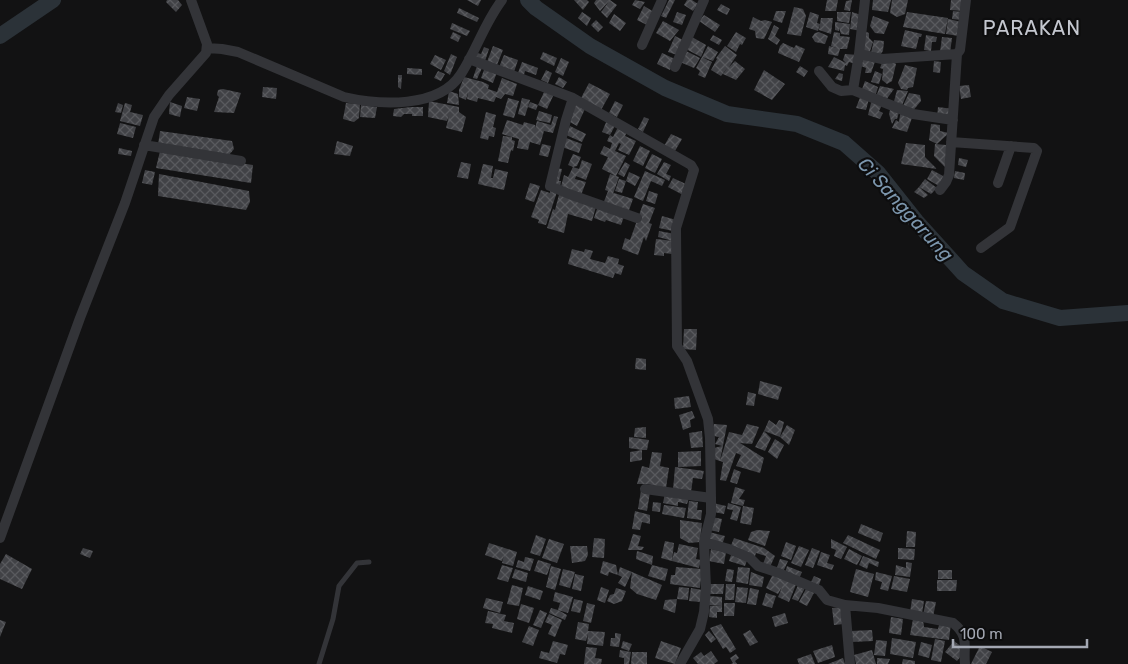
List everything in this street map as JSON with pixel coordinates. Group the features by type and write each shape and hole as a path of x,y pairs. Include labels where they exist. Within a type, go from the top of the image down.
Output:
{"street":[{"path":"0,538 158,110 168,95 204,57 207,44 191,0"},
{"path":"207,48 238,52 344,97 384,102 422,99 441,93 456,81 502,0"},
{"path":"642,45 662,0"},
{"path":"675,67 704,0"},
{"path":"853,90 860,54 865,0"},
{"path":"940,190 949,175 957,54 960,50 966,0"},
{"path":"860,54 882,59 957,54"},
{"path":"469,59 573,98 691,165 694,170 676,228 677,346 687,361 708,418 711,514 704,542 706,587 704,612 700,629 680,664"},
{"path":"819,72 832,87 841,91 853,90 913,114 953,120"},
{"path":"573,98 550,186 637,218"},
{"path":"951,142 1036,149 1037,154 1010,226 981,248"},
{"path":"144,145 241,161"},
{"path":"998,183 1011,146"},
{"path":"645,488 711,498"},
{"path":"704,542 729,549 750,558 758,566 819,590 827,600 845,605 878,608 953,622 959,628 964,638 966,648 965,664"},
{"path":"845,605 850,664"}],"lane":[{"path":"319,664 333,619 339,586 357,563 369,562"}],"building":[{"path":"167,0 178,0 182,5 176,12 166,2"},
{"path":"467,0 481,0 478,6"},
{"path":"574,0 587,0 589,2 583,10"},
{"path":"596,0 610,0 600,11 594,3"},
{"path":"610,0 617,5 607,18 601,12"},
{"path":"635,0 645,2 640,9 632,5"},
{"path":"669,0 675,0 666,18 661,16"},
{"path":"687,0 692,0 698,4 693,11 684,5"},
{"path":"827,0 838,0 836,11 825,11"},
{"path":"852,0 850,11 844,10 846,1"},
{"path":"873,0 891,0 888,12 872,10"},
{"path":"892,0 908,0 905,14 897,17 890,13"},
{"path":"951,0 965,0 963,11 950,10"},
{"path":"721,4 730,9 727,15 717,10"},
{"path":"644,6 654,12 647,25 637,20"},
{"path":"794,7 803,9 806,16 801,36 787,34"},
{"path":"459,8 479,18 477,22 457,13"},
{"path":"776,11 786,11 782,23 773,20"},
{"path":"953,11 963,12 961,20 952,19"},
{"path":"582,12 591,18 587,26 578,18"},
{"path":"677,12 686,15 682,25 673,22"},
{"path":"810,12 819,15 817,23 820,24 818,31 806,27"},
{"path":"837,12 851,12 849,23 837,21"},
{"path":"852,12 861,15 861,31 850,29"},
{"path":"907,12 948,18 945,34 903,27"},
{"path":"614,14 626,23 620,31 609,23"},
{"path":"704,15 720,25 715,32 699,21"},
{"path":"873,16 889,22 884,34 875,33 870,26"},
{"path":"753,17 761,21 772,22 764,39 756,38 755,31 749,29"},
{"path":"821,18 833,18 831,34 819,30"},
{"path":"948,19 962,22 959,36 946,34"},
{"path":"596,20 603,27 598,32 591,25"},
{"path":"663,21 679,30 670,41 656,33"},
{"path":"835,22 850,24 849,35 841,34 839,28 839,31 835,30"},
{"path":"452,23 470,31 467,36 450,29"},
{"path":"774,25 779,28 775,36 780,40 777,45 768,39"},
{"path":"905,30 922,34 919,37 916,49 901,46"},
{"path":"864,31 869,33 869,38 873,42 869,54 861,52"},
{"path":"453,32 461,36 458,42 450,38"},
{"path":"736,32 746,38 736,52 727,46"},
{"path":"819,32 828,36 825,44 815,42 812,37 815,33"},
{"path":"834,32 840,33 840,36 850,37 847,49 840,49 838,56 828,54 829,46 837,48 831,46"},
{"path":"713,35 722,40 719,45 710,40"},
{"path":"926,35 937,37 936,42 932,42 931,51 924,50"},
{"path":"675,36 683,40 680,56 668,52"},
{"path":"692,37 706,45 701,57 686,49"},
{"path":"942,37 952,38 950,53 940,52"},
{"path":"874,40 884,41 883,51 880,55 871,53"},
{"path":"783,43 794,48 796,45 805,49 799,62 778,53"},
{"path":"493,46 503,50 497,65 487,62"},
{"path":"708,46 718,52 713,61 702,57"},
{"path":"725,46 737,55 729,67 735,61 745,69 736,80 723,74 728,67 721,76 711,70 716,58"},
{"path":"484,47 489,49 485,61 472,57 474,52 481,54"},
{"path":"684,50 700,58 694,68 680,62"},
{"path":"543,52 557,58 554,66 540,59"},
{"path":"662,53 675,59 670,70 657,64"},
{"path":"451,54 457,57 450,75 444,71"},
{"path":"845,54 858,55 855,64 849,62 847,66 845,65 844,71 828,67 834,57 846,63 843,60"},
{"path":"435,55 446,60 441,70 430,64"},
{"path":"504,55 518,60 514,72 499,67"},
{"path":"864,56 876,59 871,73 865,73 866,68 861,66"},
{"path":"702,57 712,62 705,78 698,75 700,71 696,68"},
{"path":"561,58 569,62 563,76 555,72"},
{"path":"883,60 893,61 896,64 892,81 887,84 882,80 883,69 880,68"},
{"path":"934,61 941,62 940,73 933,72"},
{"path":"522,62 538,68 536,75 525,71 524,75 518,73"},
{"path":"905,65 917,68 913,87 907,90 901,89 898,83"},
{"path":"477,66 482,68 477,79 473,78"},
{"path":"800,66 808,71 804,77 796,72"},
{"path":"485,67 497,72 493,83 481,78"},
{"path":"407,68 422,69 422,75 407,74"},
{"path":"546,70 552,73 548,83 541,80"},
{"path":"764,70 785,84 772,100 754,90"},
{"path":"438,71 445,74 441,81 434,78"},
{"path":"875,71 882,74 879,84 871,82"},
{"path":"839,73 843,74 842,81 835,79"},
{"path":"398,75 402,75 401,89 398,87"},
{"path":"464,77 483,82 489,85 488,89 497,92 502,78 517,84 513,96 505,94 501,99 496,97 494,102 478,98 477,102 467,99 468,92 466,100 459,97 459,90"},
{"path":"559,77 567,82 563,88 555,84"},
{"path":"865,81 878,87 875,97 861,92"},
{"path":"589,83 610,94 601,110 581,98"},
{"path":"969,85 971,97 961,99 959,86"},
{"path":"880,86 894,89 886,100 876,97"},
{"path":"263,87 277,88 276,99 262,97"},
{"path":"223,89 241,93 234,113 214,112 219,97 217,95 218,90"},
{"path":"545,90 554,94 547,109 538,105"},
{"path":"897,90 908,91 901,108 893,105"},
{"path":"449,91 458,94 459,105 447,103"},
{"path":"909,93 920,95 921,101 911,113 902,108"},
{"path":"861,95 869,99 866,110 856,108"},
{"path":"187,97 200,99 197,111 184,108"},
{"path":"508,98 519,101 514,118 503,115"},
{"path":"522,98 530,100 525,116 518,114"},
{"path":"872,99 883,103 879,111 883,113 880,119 868,115"},
{"path":"429,101 459,107 459,112 466,117 462,132 446,128 449,116 447,121 428,117"},
{"path":"615,101 623,105 617,117 609,113"},
{"path":"170,102 182,106 180,117 169,114"},
{"path":"530,102 538,105 536,110 528,107"},
{"path":"118,103 123,105 121,113 115,112"},
{"path":"125,103 132,105 130,112 143,115 140,126 120,121"},
{"path":"346,103 360,104 359,118 354,122 343,119"},
{"path":"576,104 585,109 577,126 568,121"},
{"path":"361,105 377,107 375,118 360,117"},
{"path":"891,106 900,109 897,119 892,124 889,114"},
{"path":"423,107 423,116 404,114 401,117 393,116 394,109"},
{"path":"938,107 953,109 951,119 937,117"},
{"path":"901,109 913,115 907,132 892,128 896,120 899,122"},
{"path":"539,111 552,115 550,123 536,120"},
{"path":"486,112 496,115 493,127 496,128 494,137 489,136 488,140 480,138"},
{"path":"554,116 558,117 553,133 544,131 540,145 530,142 528,150 517,148 519,139 502,134 507,120 523,125 524,122 535,125 535,128 537,121 551,125"},
{"path":"644,117 649,119 643,132 638,129"},
{"path":"607,120 616,124 610,135 602,132"},
{"path":"120,123 136,127 133,138 117,134"},
{"path":"931,124 940,125 940,131 949,133 937,144 929,140"},
{"path":"570,126 586,134 582,142 566,135"},
{"path":"618,127 627,132 625,136 636,141 629,155 618,150 621,144 619,143 615,151 626,156 616,176 602,169 608,157 600,154 604,146 610,149 612,143 607,141 610,135 613,137"},
{"path":"160,131 232,141 234,149 229,155 158,145"},
{"path":"671,134 682,139 675,151 664,146"},
{"path":"503,136 512,137 512,140 515,141 508,163 498,161"},
{"path":"566,138 582,144 579,153 562,147"},
{"path":"337,141 353,146 350,156 334,154"},
{"path":"906,143 925,145 925,157 937,169 901,164"},
{"path":"542,144 551,146 548,157 539,155"},
{"path":"935,144 946,145 946,168 934,156"},
{"path":"640,146 650,151 643,166 633,161"},
{"path":"119,148 132,151 131,156 118,154"},
{"path":"160,151 253,165 251,183 156,168"},
{"path":"573,154 581,157 577,166 573,167 568,165"},
{"path":"652,154 662,159 655,173 645,168"},
{"path":"959,158 968,160 966,167 958,165"},
{"path":"582,160 592,164 586,180 576,176 575,179 586,182 580,198 597,203 592,221 568,214 564,233 547,228 553,209 555,210 564,175 568,177 573,167 579,169"},
{"path":"461,162 471,164 468,179 457,177"},
{"path":"625,162 630,165 624,177 618,174"},
{"path":"664,162 671,165 666,174 671,176 669,181 657,174"},
{"path":"483,164 493,166 491,178 493,178 495,169 508,172 504,190 478,184"},
{"path":"556,168 562,169 559,181 561,181 560,188 552,186"},
{"path":"145,170 155,172 152,185 142,183"},
{"path":"932,170 945,177 939,186 927,179"},
{"path":"645,171 665,180 662,186 651,181 643,201 634,197"},
{"path":"955,171 965,173 964,180 954,178"},
{"path":"629,172 640,177 635,186 626,181"},
{"path":"159,174 249,191 250,202 246,210 158,196"},
{"path":"610,174 619,177 613,194 633,199 628,213 603,204 608,191 605,190"},
{"path":"673,178 686,184 683,195 668,187"},
{"path":"619,179 626,181 622,193 615,191"},
{"path":"925,179 937,188 931,194 919,187"},
{"path":"530,183 540,186 534,202 525,199"},
{"path":"919,187 928,195 924,198 914,192"},
{"path":"541,190 550,193 550,190 557,192 546,225 538,223 539,220 531,217"},
{"path":"649,191 658,194 655,204 646,201"},
{"path":"643,204 655,208 649,223 652,224 646,241 644,237 638,255 622,249 625,238 630,240"},
{"path":"598,206 625,214 621,225 594,218"},
{"path":"662,216 676,220 673,231 659,228"},
{"path":"659,231 675,234 673,241 658,237"},
{"path":"656,239 674,241 672,254 664,253 664,256 654,255"},
{"path":"572,249 584,252 585,249 593,251 590,259 605,263 608,256 619,259 618,264 624,266 621,275 615,273 613,278 568,264"},
{"path":"684,329 697,329 696,350 683,349"},
{"path":"636,358 646,359 646,370 635,369"},
{"path":"760,381 782,387 778,400 758,394"},
{"path":"748,392 756,394 754,406 746,405"},
{"path":"689,396 691,407 675,409 674,398"},
{"path":"692,411 695,418 690,420 691,427 683,430 679,415"},
{"path":"769,420 776,425 779,420 784,422 780,437 764,431"},
{"path":"714,424 727,425 720,461 714,459 714,448 722,446 715,444 719,437 714,436 710,438"},
{"path":"747,424 759,427 752,444 740,443 764,458 760,473 736,466 741,455 736,453 726,481 720,480 723,462 720,461 729,432 742,435"},
{"path":"787,425 795,430 789,445 780,437"},
{"path":"646,427 646,438 634,437 635,428"},
{"path":"702,431 703,447 691,448 689,433"},
{"path":"764,431 771,438 765,451 755,447"},
{"path":"629,437 649,440 647,450 629,448"},
{"path":"775,439 784,445 777,459 768,452"},
{"path":"642,450 642,460 630,462 630,452"},
{"path":"701,451 701,466 678,467 678,452"},
{"path":"652,452 662,453 660,466 669,468 666,488 637,484 642,466 649,468"},
{"path":"675,467 704,471 702,479 693,478 691,492 673,490"},
{"path":"734,469 741,472 737,484 730,482"},
{"path":"735,487 745,490 739,499 745,500 743,506 731,503"},
{"path":"641,490 650,492 647,511 638,509"},
{"path":"665,493 689,498 687,504 678,502 678,506 663,503"},
{"path":"689,501 698,502 697,510 702,510 701,520 687,518"},
{"path":"653,502 661,503 660,512 652,511"},
{"path":"713,503 726,506 724,514 714,512"},
{"path":"728,503 741,507 737,521 730,519 733,510 727,509"},
{"path":"664,505 686,508 684,518 662,514"},
{"path":"743,506 754,508 751,525 740,523"},
{"path":"635,511 650,515 650,524 642,522 640,530 632,529"},
{"path":"712,517 722,519 719,532 709,530"},
{"path":"680,520 702,523 700,542 689,543 680,538"},
{"path":"861,524 883,533 880,542 858,533"},
{"path":"757,530 770,531 765,546 748,540 751,532"},
{"path":"907,531 916,532 915,547 906,547"},
{"path":"709,532 725,536 722,545 706,542"},
{"path":"633,534 641,536 638,546 644,547 642,550 628,550"},
{"path":"536,535 546,539 540,556 530,553"},
{"path":"848,535 880,550 876,559 843,543"},
{"path":"594,538 605,539 604,558 592,557"},
{"path":"734,538 764,548 775,556 770,567 763,564 766,556 756,553 754,559 730,548"},
{"path":"549,539 564,544 557,563 542,558"},
{"path":"831,539 847,547 841,559 834,556 836,550 831,548"},
{"path":"665,541 674,543 672,561 661,558"},
{"path":"786,542 796,546 791,560 781,556"},
{"path":"489,543 517,552 513,566 502,563 504,555 502,561 485,555"},
{"path":"679,544 698,548 696,559 701,560 699,568 672,561 674,552 677,553"},
{"path":"570,546 587,546 588,555 585,561 572,563"},
{"path":"799,546 809,550 801,567 791,563"},
{"path":"83,548 93,551 90,558 80,554"},
{"path":"812,548 820,551 813,568 805,565"},
{"path":"898,548 915,549 914,560 898,559"},
{"path":"711,549 726,552 724,564 709,561"},
{"path":"849,549 862,556 857,565 844,559"},
{"path":"637,551 653,556 652,565 636,559"},
{"path":"821,552 830,555 827,563 834,565 832,570 817,565"},
{"path":"6,554 32,569 22,589 0,579 0,564"},
{"path":"731,555 747,560 745,566 729,561"},
{"path":"863,556 879,562 878,567 869,563 867,569 859,565"},
{"path":"525,557 534,559 530,571 516,567 518,560 524,562"},
{"path":"780,559 788,561 783,572 776,570"},
{"path":"538,560 551,564 547,575 534,571"},
{"path":"603,561 616,565 618,575 609,572 608,576 600,573"},
{"path":"906,562 912,563 910,577 895,575 896,565 906,568"},
{"path":"502,565 513,568 508,582 497,579"},
{"path":"652,565 668,569 665,581 648,576"},
{"path":"551,566 561,569 555,590 546,587"},
{"path":"787,566 802,572 799,579 785,573"},
{"path":"620,567 632,572 625,587 618,583 622,577 618,575"},
{"path":"676,567 702,569 700,588 670,584 671,575 675,575"},
{"path":"738,567 750,568 748,584 736,582"},
{"path":"515,569 528,573 526,582 512,578"},
{"path":"563,569 575,572 570,588 559,585"},
{"path":"727,569 734,570 732,582 725,581"},
{"path":"856,569 874,574 868,597 850,592"},
{"path":"938,570 952,570 952,579 938,579"},
{"path":"632,572 662,585 656,600 637,594 630,588"},
{"path":"751,572 764,577 762,587 749,585"},
{"path":"774,572 797,582 789,602 778,597 782,587 778,594 766,588"},
{"path":"876,572 892,576 888,591 880,589 882,582 875,580"},
{"path":"575,574 584,576 581,591 572,589"},
{"path":"814,576 821,579 818,588 810,584"},
{"path":"894,576 910,579 907,592 891,589"},
{"path":"937,580 957,580 956,591 937,591"},
{"path":"709,584 724,584 723,594 709,594"},
{"path":"726,584 735,584 734,600 725,600"},
{"path":"512,585 523,588 519,606 507,604"},
{"path":"798,585 805,588 798,601 792,599"},
{"path":"528,586 543,591 540,600 525,595"},
{"path":"601,587 609,590 605,603 597,600"},
{"path":"679,587 689,588 688,600 677,599"},
{"path":"737,587 748,588 746,603 735,602"},
{"path":"807,587 815,591 807,606 799,602"},
{"path":"616,588 626,591 622,601 614,604 607,601 610,595 614,594"},
{"path":"691,588 702,590 701,602 689,601"},
{"path":"750,588 759,590 756,605 747,604"},
{"path":"555,592 573,597 568,613 558,610 560,603 553,601"},
{"path":"766,593 776,596 772,608 762,605"},
{"path":"708,596 722,597 722,606 707,605"},
{"path":"486,598 503,602 500,613 483,608"},
{"path":"574,599 583,601 580,613 571,611"},
{"path":"677,599 675,613 663,609 665,600"},
{"path":"912,599 924,601 922,614 910,612"},
{"path":"926,601 936,602 933,617 923,615"},
{"path":"587,603 595,605 591,623 583,621"},
{"path":"724,603 735,603 734,616 724,616"},
{"path":"521,604 534,608 529,623 517,619"},
{"path":"710,606 722,606 722,612 717,612 717,618 709,617"},
{"path":"843,607 844,624 834,625 832,608"},
{"path":"551,608 567,615 565,620 549,613"},
{"path":"540,610 547,613 541,628 533,625"},
{"path":"488,611 506,615 504,621 514,623 512,633 492,628 493,624 485,623"},
{"path":"785,613 788,623 775,627 772,617"},
{"path":"549,614 562,620 555,637 548,634 552,625 545,622"},
{"path":"891,617 903,619 901,635 889,633"},
{"path":"913,619 923,620 924,627 938,629 940,621 951,623 949,640 910,635"},
{"path":"0,620 6,622 0,637"},
{"path":"578,622 589,624 588,631 605,632 603,646 587,644 588,634 586,641 575,639"},
{"path":"721,624 736,649 730,653 726,647 723,649 710,628"},
{"path":"529,626 539,630 533,646 522,642"},
{"path":"750,630 758,642 750,646 743,634"},
{"path":"872,630 873,641 851,642 850,631"},
{"path":"709,631 716,639 711,643 705,635"},
{"path":"615,633 621,634 619,647 610,646 611,638 615,638"},
{"path":"892,638 916,642 913,658 890,654"},
{"path":"935,639 945,641 941,662 931,660"},
{"path":"876,640 887,641 885,656 874,655"},
{"path":"553,641 568,645 565,655 560,654 557,663 539,658 541,651 549,653"},
{"path":"623,641 632,644 629,651 621,648"},
{"path":"661,641 681,648 675,664 655,658"},
{"path":"954,641 966,650 957,661 945,652"},
{"path":"921,642 932,645 929,658 918,655"},
{"path":"832,645 835,657 818,663 813,651"},
{"path":"980,646 992,652 986,664 971,664"},
{"path":"586,647 597,648 595,658 602,659 601,664 584,664"},
{"path":"620,650 631,652 629,664 624,664 624,658 619,657"},
{"path":"872,650 876,664 856,664 854,655"},
{"path":"711,651 718,661 714,664 698,664 693,658 701,652 704,656"},
{"path":"632,652 647,652 647,664 631,664"},
{"path":"736,654 739,658 735,661 737,664 731,664 733,663 730,658"},
{"path":"811,654 815,664 799,664 797,659"},
{"path":"843,658 845,664 828,664"},
{"path":"877,658 890,659 888,664 877,664"},
{"path":"903,659 915,661 915,664 902,664"}],"waterway":[{"name":"Ci Sanggarung","path":"0,36 53,0"},
{"name":"Ci Sanggarung","path":"528,0 536,8 590,46 665,88 727,114 797,124 844,143 878,173 916,221 963,273 1003,301 1060,318 1128,313"}],"district":[{"name":"PARAKAN","path":"1032,28"}]}
